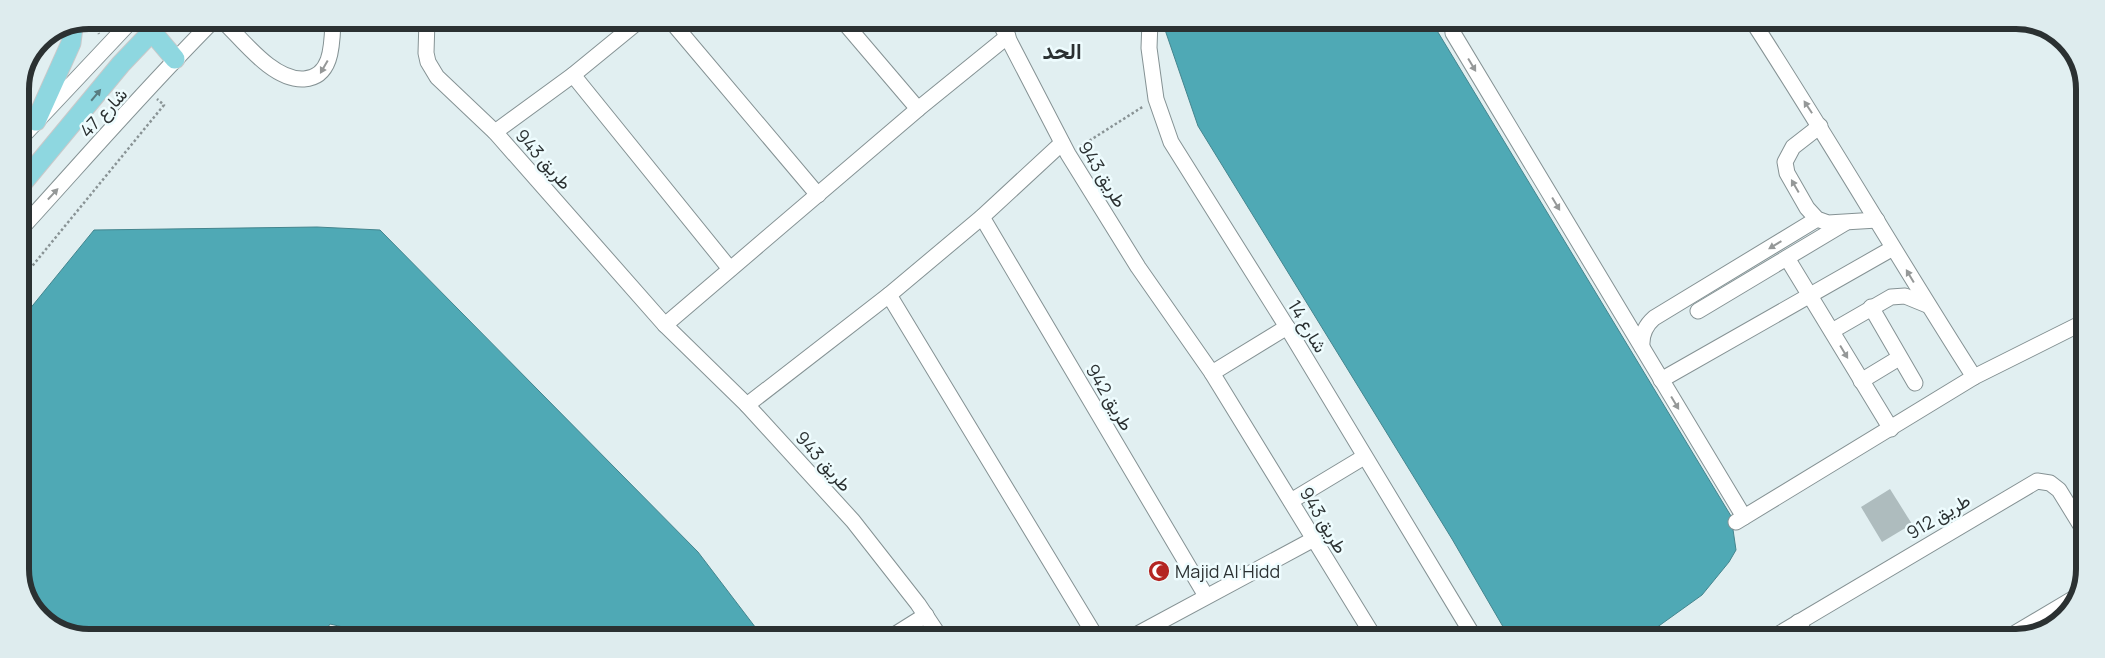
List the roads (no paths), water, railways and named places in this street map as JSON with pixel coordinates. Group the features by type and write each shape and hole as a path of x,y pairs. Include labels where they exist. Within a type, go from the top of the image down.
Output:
{"main road":[{"path":"29,175 122,64 148,29"},
{"path":"155,29 175,59"},
{"path":"36,121 71,43 72,31"}],"street":[{"path":"29,129 123,29"},
{"name":"شارع 47","path":"29,220 175,59 205,29"},
{"path":"231,29 279,73 299,79 318,76 326,68 331,49 332,29"},
{"name":"طريق 943","path":"427,29 426,53 432,70 437,77 495,132 665,325 747,405 853,520 935,629"},
{"name":"طريق 943","path":"495,132 573,75 629,29"},
{"path":"678,29 818,195"},
{"path":"850,29 918,109"},
{"name":"طريق 943","path":"1004,29 1065,149 1138,267 1212,373 1368,629"},
{"name":"شارع 14","path":"1149,29 1148,48 1156,99 1171,142 1287,327 1469,629"},
{"path":"1453,29 1453,33 1642,347 1740,519 1974,377 2076,327"},
{"path":"1758,29 1820,126 1893,248 1974,377"},
{"path":"665,325 918,109 1008,36"},
{"path":"573,75 730,269"},
{"path":"1820,126 1793,147 1785,162 1787,173 1808,208 1817,219 1828,223 1877,220"},
{"path":"747,405 890,296 1065,149"},
{"name":"طريق 942","path":"982,217 1206,596"},
{"path":"1642,347 1641,340 1645,328 1654,318 1817,219"},
{"path":"1698,311 1848,221"},
{"path":"1661,380 1893,248"},
{"path":"1786,258 1891,429"},
{"path":"1832,331 1891,296 1899,295 1928,305"},
{"path":"890,296 1091,629"},
{"path":"1871,307 1899,358 1915,382"},
{"path":"1212,373 1287,327"},
{"path":"1862,381 1899,358"},
{"path":"1291,501 1364,457"},
{"name":"طريق 912","path":"1787,629 2037,481 2050,482 2059,490 2076,518"},
{"path":"1146,629 1314,539"},
{"path":"2027,628 2065,604"},
{"path":"904,629 926,616"},
{"path":"1798,622 1802,629"}],"water":[{"path":"1165,29 1436,29 1731,516 1736,550 1729,562 1702,595 1655,629 1504,629 1452,539 1198,126"},
{"path":"317,227 380,230 698,552 757,629 352,629 330,624 327,629 81,629 55,619 41,606 33,592 29,573 29,310 94,230"}],"place":[{"name":"Majid Al Hidd","path":"1159,571"}],"district":[{"name":"الحد","path":"1062,51"}]}
